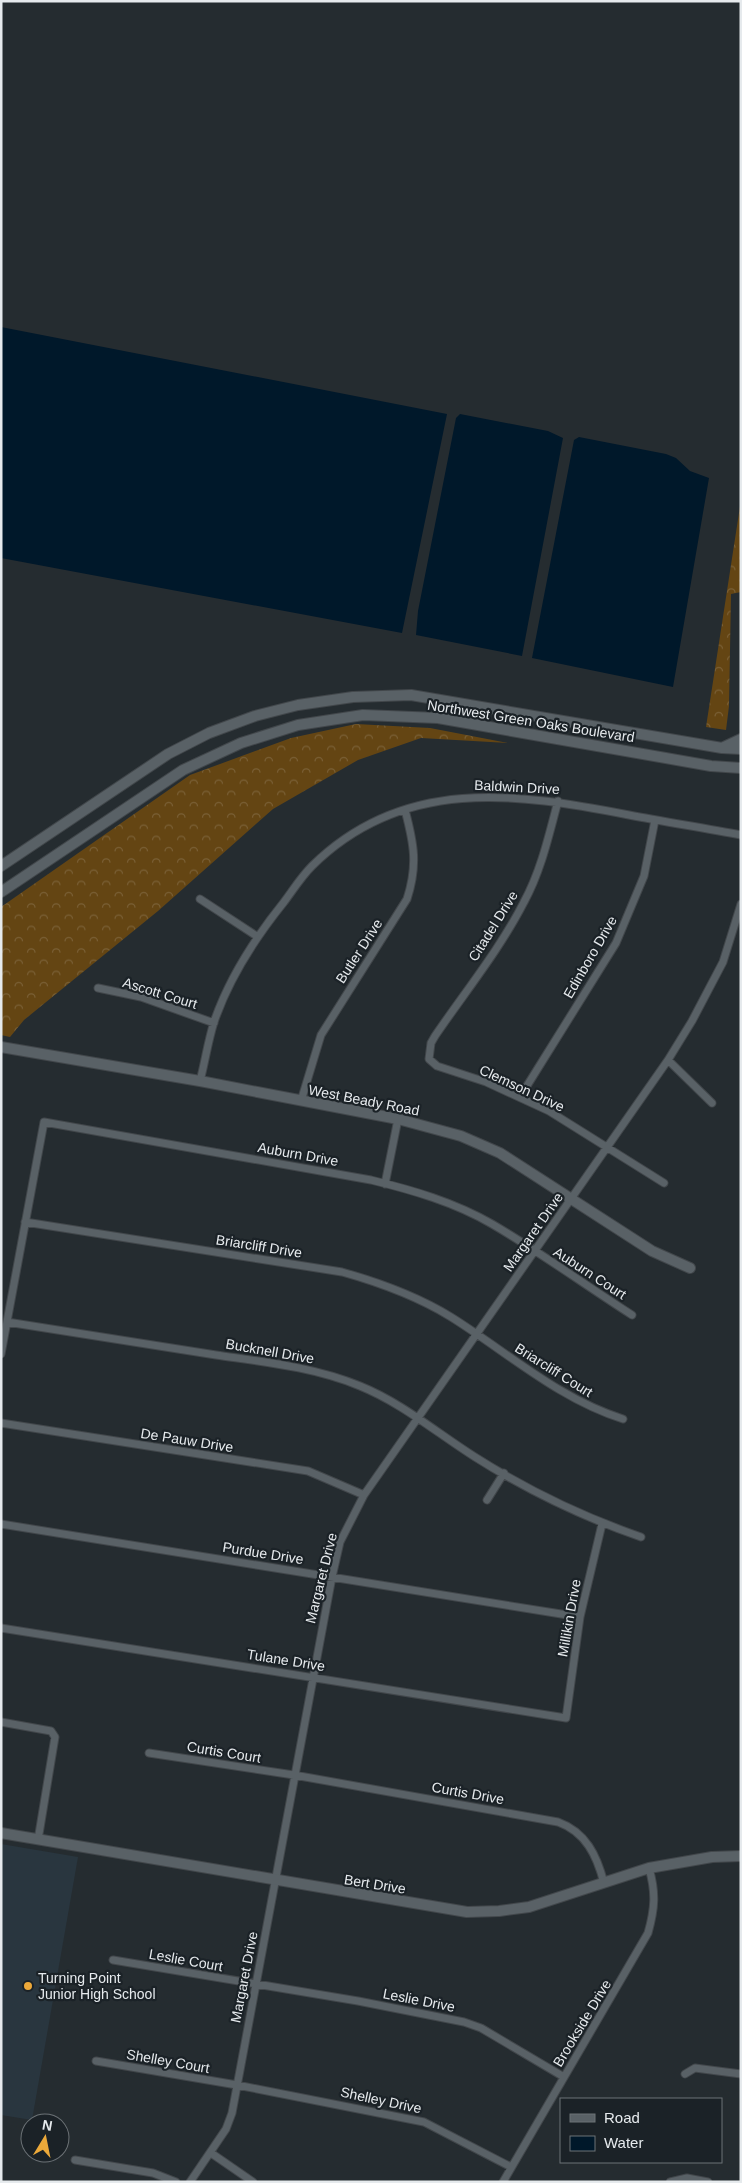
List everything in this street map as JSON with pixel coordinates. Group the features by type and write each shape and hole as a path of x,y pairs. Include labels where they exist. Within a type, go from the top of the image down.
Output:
{"main road":[{"name":"Northwest Green Oaks Boulevard","path":"1,866 168,754 227,726 255,716 298,705 353,697 411,695 722,748 741,748"},
{"name":"Northwest Green Oaks Boulevard","path":"1,892 183,770 242,743 298,725 363,715 438,718 702,764 741,768"},
{"path":"722,748 741,739"},
{"name":"West Beady Road","path":"1,1047 200,1081 398,1119 460,1136 500,1153 652,1251 690,1268"},
{"name":"Bert Drive","path":"1,1833 275,1881 467,1912 499,1911 529,1907 649,1868 712,1857 741,1856"}],"street":[{"name":"Baldwin Drive","path":"200,1081 214,1023 240,967 258,937 299,882 317,862 360,830 405,810 472,796 558,801 741,835"},
{"name":"Citadel Drive","path":"429,1054 431,1043 435,1036 525,902 548,842 558,801"},
{"name":"Butler Drive","path":"301,1101 321,1035 407,899 414,871 415,852 405,810"},
{"name":"Edinboro Drive","path":"520,1097 616,943 644,876 655,820"},
{"path":"200,899 258,937"},
{"name":"Margaret Drive","path":"190,2182 226,2130 232,2113 312,1676 340,1542 364,1495 668,1060 692,1021 722,962 741,904"},
{"name":"Ascott Court","path":"98,988 141,997 214,1023"},
{"name":"Clemson Drive","path":"429,1054 429,1059 437,1066 486,1082 549,1111 664,1183"},
{"path":"668,1060 712,1103"},
{"path":"385,1184 398,1119"},
{"name":"Auburn Drive","path":"25,1222 44,1122 385,1184 447,1203 491,1223 534,1251"},
{"path":"1,1354 25,1222"},
{"name":"Briarcliff Drive","path":"25,1222 342,1272 385,1284 419,1299 476,1335"},
{"name":"Auburn Court","path":"534,1251 632,1315"},
{"name":"Bucknell Drive","path":"7,1322 311,1371 360,1386 406,1410 476,1458 569,1509 602,1524 641,1537"},
{"name":"Briarcliff Court","path":"476,1335 581,1403 623,1419"},
{"name":"De Pauw Drive","path":"1,1423 308,1471 364,1495"},
{"path":"487,1500 504,1473"},
{"name":"Purdue Drive","path":"1,1524 580,1617"},
{"name":"Millikin Drive","path":"566,1718 580,1617 602,1524"},
{"name":"Tulane Drive","path":"1,1628 312,1676 566,1718"},
{"path":"1,1722 51,1731 55,1736 38,1840"},
{"name":"Curtis Court","path":"149,1753 294,1775"},
{"name":"Curtis Drive","path":"294,1775 558,1822 568,1826 588,1843 595,1856 604,1883"},
{"name":"Brookside Drive","path":"503,2182 648,1933 654,1912 655,1888 649,1868"},
{"name":"Leslie Court","path":"113,1960 255,1985"},
{"name":"Leslie Drive","path":"255,1985 358,2001 464,2022 481,2028 564,2077"},
{"name":"Shelley Court","path":"96,2061 237,2085"},
{"path":"686,2074 695,2068 741,2074"},
{"name":"Shelley Drive","path":"237,2085 424,2122 511,2167"},
{"path":"211,2153 253,2182"},
{"path":"75,2160 153,2173 176,2182"},
{"path":"670,2182 687,2178 708,2182"}],"shaded area":[{"name":"Turning Point Junior High School","path":"1,1844 78,1857 33,2113 20,2113 20,2118 1,2115"}],"green space":[{"path":"741,500 741,592 731,594 729,706 726,730 706,727"},
{"path":"356,724 430,728 508,743 421,738 358,760 273,809 158,911 24,1020 10,1037 1,1035 1,907 190,775 291,738"}],"water":[{"path":"1,327 447,414 402,633 1,558"},
{"path":"460,414 548,431 563,438 522,656 416,635 418,611 456,418"},
{"path":"579,437 666,454 676,458 690,471 709,478 673,687 532,658 574,440"}],"place":[{"name":"Turning Point Junior High School","path":"28,1986"}]}
